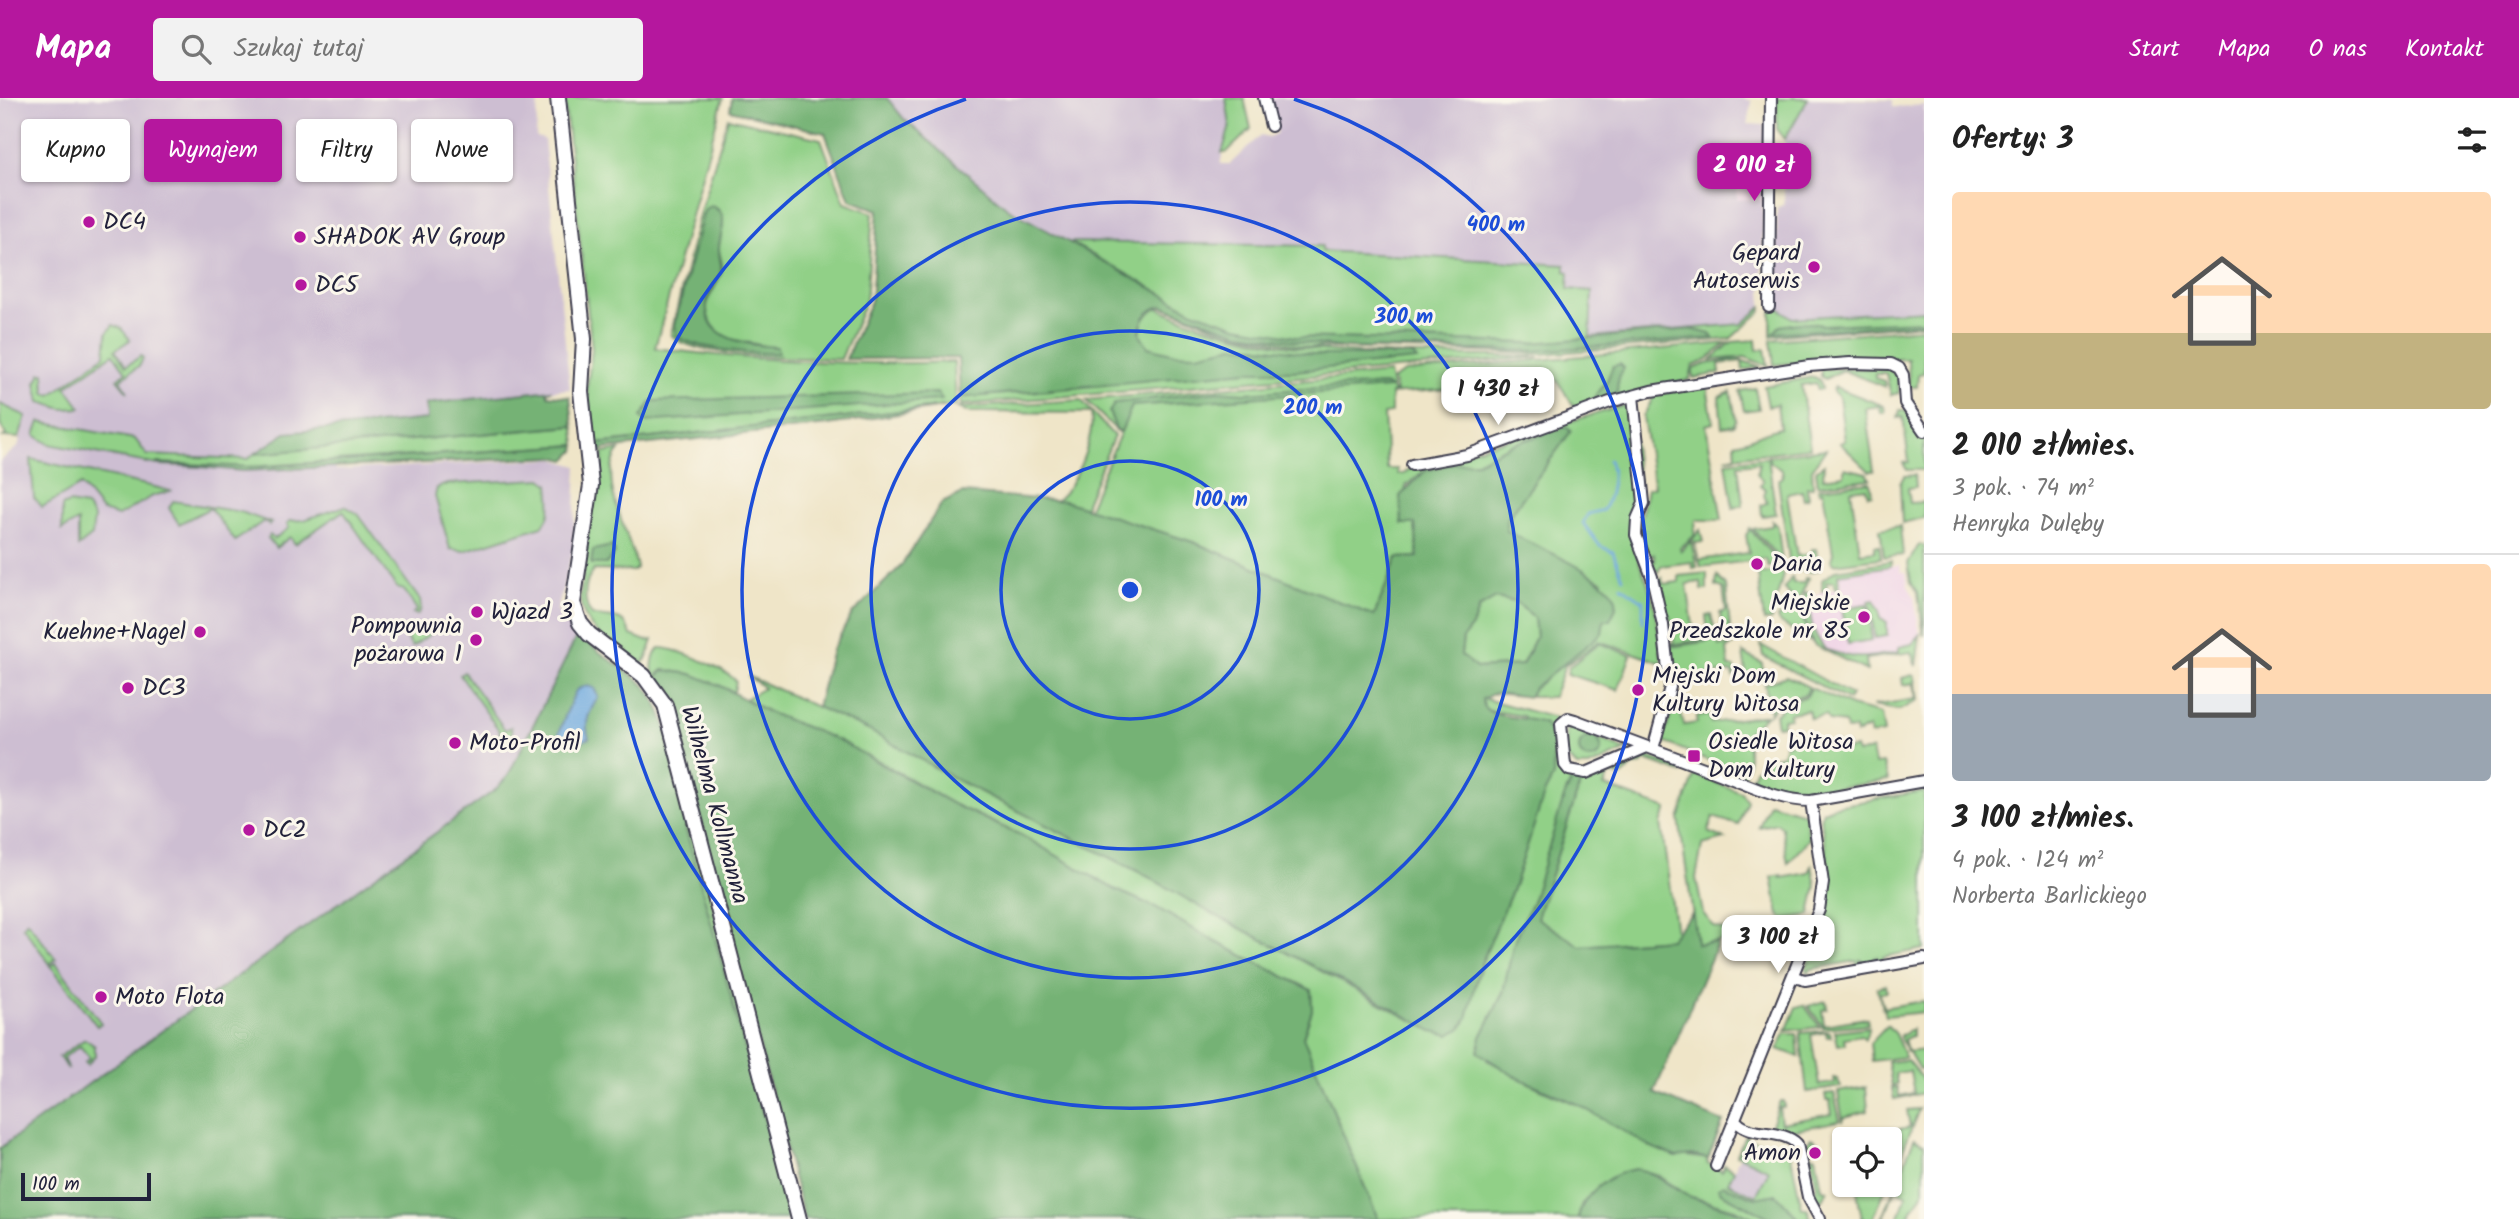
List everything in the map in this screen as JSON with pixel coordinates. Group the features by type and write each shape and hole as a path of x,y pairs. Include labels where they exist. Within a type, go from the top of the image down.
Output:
{"street":[{"name":"Wilhelma Kollmanna","path":"558,98 585,342 581,389 590,491 574,586 575,609 580,623 593,638 644,676 665,705 799,1219"},
{"path":"1264,98 1271,126"},
{"path":"1769,307 1771,98"},
{"path":"1412,465 1467,455 1633,396 1710,379 1809,366 1891,364 1899,368 1903,375 1905,403 1924,431"},
{"path":"1633,396 1644,503 1637,519 1636,535 1652,577 1663,625 1670,687 1650,748"},
{"path":"1650,748 1586,773 1577,773 1569,770 1563,758 1561,724 1568,718 1650,748 1764,792 1811,801 1924,781"},
{"path":"1716,1166 1737,1122 1814,926 1823,890 1811,801"},
{"path":"1794,977 1805,980 1924,959"},
{"path":"1737,1122 1745,1128 1790,1138 1797,1144 1808,1197 1820,1219"}],"shaded area":[{"path":"0,98 538,98 536,137 544,139 570,389 427,404 428,419 334,428 336,470 554,459 577,466 573,550 557,611 568,617 579,632 508,776 493,793 0,1148 0,461 18,447 26,416 0,404"},
{"path":"887,98 1226,98 1230,126 1220,164 1230,164 1261,135 1269,137 1277,133 1268,98 1741,98 1752,101 1748,124 1764,125 1764,183 1737,183 1737,199 1763,200 1762,307 1743,324 1590,337 1592,291 1568,289 1569,272 1564,271 1565,265 1322,251 1322,247 1070,242 1007,208 904,119"},
{"path":"1808,98 1893,100 1893,107 1924,105 1924,310 1792,318 1777,307 1777,208 1784,204 1785,139"},
{"path":"1737,183 1764,183 1763,200 1737,199"},
{"name":"Miejskie Przedszkole nr 85","path":"1900,565 1901,572 1906,572 1908,586 1914,596 1920,635 1915,642 1899,647 1899,652 1852,659 1825,649 1813,627 1809,606 1814,597 1822,591 1841,589 1839,574"},
{"path":"1740,1156 1769,1170 1757,1196 1728,1183"}],"green space":[{"path":"564,98 723,98 655,348 804,361 954,362 956,405 596,444 587,388 592,349"},
{"path":"732,98 887,98 904,119 1007,208 1193,311 1237,326 1296,337 1532,343 1691,329 1710,334 1713,338 1536,351 1343,348 1240,333 1162,306 1145,316 1140,335 1148,347 1172,353 1197,354 1234,346 1254,346 1321,355 1413,355 1417,360 1294,371 1248,371 960,398 958,358 846,359 871,301 878,210 850,200 825,133 730,110"},
{"path":"1226,98 1244,98 1251,129 1226,153 1222,153 1230,126"},
{"path":"1777,98 1808,98 1785,139 1777,129"},
{"path":"728,118 821,139 845,203 873,213 866,300 841,359 722,352 681,342 671,334 699,215","holes":["718,210 723,228 719,249 722,268 707,305 710,320 723,335 762,345 775,353 713,346 679,338 675,323 696,247"]},
{"path":"712,206 722,214 723,225 719,248 721,271 710,293 708,316 713,326 731,339 777,347 779,353 709,347 683,340 676,335 675,323 703,214 706,208"},
{"path":"1070,242 1322,246 1322,251 1565,265 1565,271 1569,272 1568,289 1592,291 1590,337 1742,324 1762,307 1762,311 1730,339 1544,354 1307,347 1229,332 1161,306 1189,309"},
{"path":"1156,307 1202,325 1296,347 1344,352 1540,357 961,405 960,398 1117,384 1140,335 1143,319"},
{"path":"1777,307 1792,318 1924,310 1924,324 1771,336 1771,313"},
{"path":"1924,321 1924,324 1773,333 1780,326 1804,322 1822,325"},
{"path":"113,325 121,328 130,340 115,350 126,366 141,356 143,358 140,365 120,380 128,392 117,379 126,372 113,354 66,387 81,408 63,409 40,402 36,383 41,373 44,373 45,393 51,395 105,355 107,333"},
{"path":"1924,328 1924,373 1918,374 1917,387 1909,387 1908,359 1822,360 1774,365 1771,340"},
{"path":"1756,340 1757,350 1765,349 1768,366 1745,357 1711,360 1732,342"},
{"path":"1727,343 1705,361 1693,366 1689,380 1655,386 1577,412 1557,380 1391,394 1391,413 1384,414 1387,469 1398,469 1398,474 1404,474 1412,467 1630,404 1640,502 1634,514 1633,541 1652,595 1662,663 1599,641 1565,666 1553,697 1529,697 1534,688 1602,633 1603,581 1507,531 1506,521 1571,431 1567,429 1527,439 1477,462 1452,463 1420,474 1406,486 1402,524 1415,524 1418,557 1397,558 1374,616 1193,542 1088,510 1120,434 1086,400 1389,373 1393,392 1396,392 1393,379 1405,372"},
{"path":"1737,359 1761,367 1743,370 1742,361 1719,364 1720,373 1693,378 1693,369"},
{"path":"1620,364 1624,368 1618,379 1617,393 1596,402 1595,396 1606,383 1613,366"},
{"path":"1888,368 1898,377 1899,393 1891,395 1886,374 1875,374 1875,378 1884,381 1885,387 1842,370 1825,379 1821,376 1821,369"},
{"path":"1814,377 1820,380 1822,389 1818,390 1816,383 1801,385 1810,448 1725,458 1736,456 1735,443 1780,428 1777,404 1768,406 1764,386"},
{"path":"1386,385 1390,388 1132,406 1121,432 1116,429 1109,412 1115,403 1218,391 1245,393"},
{"path":"1707,386 1713,423 1706,425 1722,520 1696,520 1694,536 1680,548 1681,551 1691,541 1697,567 1693,568 1692,562 1661,566 1658,572 1649,559 1655,561 1654,554 1645,557 1639,530 1647,489 1654,487 1643,417 1655,394"},
{"path":"1835,387 1884,406 1885,413 1881,413 1880,406 1865,408 1874,471 1869,471 1840,443 1845,441 1839,397 1833,390"},
{"path":"1755,388 1759,409 1744,411 1740,391"},
{"path":"552,390 547,391 548,395 570,397 573,426 254,454 286,433 427,419 426,404"},
{"path":"1731,392 1736,419 1734,425 1722,427 1719,397"},
{"path":"937,393 942,400 645,422 641,417 652,401"},
{"path":"1081,400 1114,436 1086,503 1086,510 1056,500 1070,485 1083,460 1092,422 1091,413 966,412 958,408"},
{"path":"0,404 26,416 19,438 3,437 6,435 0,425"},
{"path":"956,405 828,425 604,449 598,454 596,467 596,444"},
{"path":"1900,410 1905,410 1924,438 1924,470 1907,470 1903,463 1909,462 1903,417 1898,418"},
{"path":"40,422 135,439 147,455 248,459 254,454 572,426 573,422 576,445 232,468 158,465 49,444 35,435"},
{"path":"1566,427 1571,431 1506,521 1507,531 1568,561 1600,581 1611,590 1616,606 1610,620 1604,620 1602,633 1534,688 1529,697 1495,693 1482,699 1483,706 1496,714 1545,724 1554,741 1553,777 1545,792 1514,886 1481,964 1467,1018 1461,1028 1450,1035 1432,1031 1145,875 961,782 868,730 817,707 832,650 852,614 901,566 942,503 963,493 1065,501 1193,542 1374,616 1397,558 1418,557 1415,524 1402,524 1400,496 1425,471 1452,463 1477,462 1510,445","holes":["1496,598 1515,602 1534,617 1536,637 1522,665 1476,668 1461,655 1463,638 1472,626 1479,608"]},
{"path":"576,445 575,451 566,460 554,457 243,471 156,463 257,467"},
{"path":"1826,449 1812,469 1813,487 1807,487 1808,498 1804,499 1802,491 1787,494 1797,556 1812,554 1812,549 1816,549 1819,570 1806,572 1794,566 1789,559 1778,480 1783,477 1782,470 1770,462 1769,456"},
{"path":"620,450 613,462 613,491 637,568 633,571 594,570 588,580 586,599 592,615 621,620 631,635 646,641 653,640 647,658 641,665 602,638 587,620 580,598 596,471 602,467 603,453"},
{"path":"1768,457 1776,514 1762,516 1761,505 1767,503 1764,495 1766,489 1760,485 1763,481 1757,473 1759,463 1738,465 1743,505 1733,508 1726,462"},
{"path":"31,459 170,491 153,496 118,516 102,511 81,485 42,507 34,498"},
{"path":"1824,464 1823,478 1844,475 1844,468 1867,473 1870,479 1818,485 1816,470"},
{"path":"1915,475 1916,487 1908,488 1910,503 1924,502 1924,518 1902,523 1900,484 1904,476"},
{"path":"542,479 549,484 550,511 542,526 464,551 450,549 435,496 437,488 447,484"},
{"path":"1870,482 1872,494 1868,495 1866,488 1851,490 1860,553 1875,551 1875,546 1879,545 1881,558 1834,564 1831,560 1833,553 1823,491 1819,492 1818,488"},
{"path":"173,501 241,512 271,523 269,525 264,521 235,541 210,508 179,524 169,508"},
{"path":"69,503 86,506 94,517 92,536 78,547 78,521 62,530 62,506"},
{"path":"345,506 358,514 420,600 421,609 417,615 413,613 417,610 404,590 397,588 343,511 295,544 290,537 276,548 268,538 270,535 274,539 289,528 287,524 290,521 304,520"},
{"path":"1772,521 1778,527 1782,562 1753,529 1772,526"},
{"path":"1900,526 1903,555 1884,557 1880,529"},
{"path":"1750,529 1780,564 1768,567 1766,559 1701,567 1699,560 1749,553 1746,535"},
{"path":"1700,530 1703,542 1695,543 1696,551 1693,539"},
{"path":"1919,545 1924,545 1924,636 1918,592 1911,582 1908,563"},
{"path":"612,546 615,553 606,564 591,564 593,550"},
{"path":"1891,561 1891,566 1838,574 1839,589 1836,589 1834,581 1826,582 1827,590 1822,591 1822,580 1836,570"},
{"path":"1780,570 1783,575 1771,620 1764,621 1758,574"},
{"path":"1707,573 1707,590 1702,590 1701,582 1687,584 1694,633 1708,632 1706,616 1711,615 1717,638 1668,645 1674,641 1670,616 1664,616 1659,580 1662,578 1663,584 1679,582 1679,576"},
{"path":"1717,576 1726,586 1731,639 1723,636 1720,613 1726,611 1723,588 1716,586"},
{"path":"1792,577 1793,583 1804,583 1805,578 1809,578 1799,599 1794,600 1784,588"},
{"path":"1806,592 1814,597 1810,611 1812,624 1825,649 1854,657 1878,656 1899,652 1899,647 1912,644 1920,635 1916,666 1911,652 1866,659 1867,671 1814,645 1803,611"},
{"path":"1496,598 1515,602 1534,617 1536,637 1522,665 1476,668 1461,655 1463,638 1472,626 1479,608"},
{"path":"1874,600 1880,610 1880,619 1887,622 1887,636 1875,638 1869,601"},
{"path":"1867,604 1872,640 1848,644 1842,608"},
{"path":"1794,610 1800,611 1811,642 1779,622 1778,617"},
{"path":"432,626 437,629 412,647 405,636"},
{"path":"579,632 601,653 642,683 661,712 673,752 686,830 791,1219 0,1219 0,1148 495,790 508,776"},
{"path":"1718,640 1719,646 1733,645 1727,649 1729,667 1735,667 1735,675 1733,677 1732,672 1680,677 1679,682 1669,647"},
{"path":"1599,643 1631,655 1618,690 1567,674 1569,667"},
{"path":"1761,645 1851,695 1848,700 1763,656"},
{"path":"659,648 687,655 722,671 736,681 734,692 691,674 663,670 657,675 657,682 652,665"},
{"path":"1743,653 1762,663 1764,682 1761,676 1746,673"},
{"path":"663,670 691,674 719,685 768,712 838,740 955,805 1028,839 1114,889 1155,907 1216,942 1311,990 1312,1010 1303,1037 1378,1219 804,1219 674,715 668,696 656,679"},
{"path":"464,672 505,730 511,727 512,736 504,743 496,737 501,733 460,675"},
{"path":"1912,675 1915,677 1918,700 1900,710 1872,706 1916,699 1914,683 1903,685 1902,678"},
{"path":"748,676 868,730 961,782 1145,875 1413,1021 1465,1023 1481,964 1514,886 1544,792 1553,777 1554,741 1523,716 1485,710 1482,698 1555,718 1561,768 1573,778 1567,789 1534,899 1513,946 1503,993 1481,1037 1487,1060 1658,1147 1708,1159 1707,1163 1722,1171 1724,1165 1734,1170 1728,1183 1756,1196 1769,1170 1737,1155 1746,1133 1747,1139 1786,1147 1787,1143 1794,1148 1790,1152 1802,1208 1807,1208 1811,1219 1756,1219 1735,1209 1688,1196 1656,1174 1636,1169 1596,1189 1582,1204 1578,1219 1378,1219 1303,1037 1312,1010 1311,990 1216,942 1155,907 1114,889 1021,835 955,805 877,760 776,716 745,699 764,688"},
{"path":"1786,676 1809,687 1806,694 1776,703 1770,713 1765,684"},
{"path":"1811,688 1851,706 1881,714 1884,733 1871,735 1869,728 1856,734 1855,729 1847,730 1845,723 1829,721 1826,715 1810,718 1808,710 1790,713 1790,718 1783,719 1783,725 1777,726 1775,714 1789,702 1807,696"},
{"path":"1676,692 1684,725 1697,723 1697,717 1709,715 1711,723 1767,715 1748,732 1748,765 1744,775 1659,740 1662,727 1667,728 1675,699 1670,697"},
{"path":"1572,727 1623,749 1631,748 1589,767 1577,767 1567,757 1566,731"},
{"path":"1811,734 1821,746 1837,742 1839,746 1847,745 1848,750 1855,748 1857,753 1872,750 1875,764 1883,763 1888,780 1835,788 1803,789 1769,784 1751,778 1756,768 1767,766 1766,759 1782,755 1785,744 1795,742 1796,737"},
{"path":"1590,737 1600,744 1601,748 1594,758 1590,759 1580,752 1579,748 1586,738"},
{"path":"1643,755 1679,768 1681,773 1645,760 1642,765 1633,766 1621,777 1609,774 1604,786 1667,809 1661,823 1676,933 1670,939 1579,946 1537,918 1581,781"},
{"path":"1695,775 1741,792 1747,801 1738,825 1713,817 1708,832 1725,839 1702,845 1696,878 1703,913 1714,927 1727,931 1808,922 1801,944 1775,934 1697,944 1679,819"},
{"path":"1573,778 1587,778 1581,781 1537,918 1580,946 1670,939 1692,913 1697,944 1718,942 1654,1093 1723,1122 1708,1159 1693,1155 1676,1157 1649,1146 1577,1104 1514,1076 1478,1052 1481,1037 1503,993 1513,946 1533,899 1564,797"},
{"path":"681,786 794,1219 791,1219 686,830"},
{"path":"1924,791 1924,949 1883,957 1884,962 1869,965 1878,956 1867,963 1859,959 1865,966 1858,967 1856,961 1811,969 1808,974 1806,968 1824,920 1831,880 1821,820 1823,811 1836,806"},
{"path":"1769,803 1805,813 1809,839 1788,863 1782,828 1777,823 1759,827"},
{"path":"1812,866 1816,885 1810,915 1784,919 1779,915 1772,877 1809,873"},
{"path":"27,921 56,959 50,964 23,927"},
{"path":"56,963 101,1023 97,1026 51,966"},
{"path":"1886,985 1887,991 1879,993 1880,996 1877,988"},
{"path":"1826,1001 1827,1009 1822,1010 1824,1025 1867,1018 1868,1024 1824,1028 1808,1006"},
{"path":"1924,1001 1924,1012 1886,1016 1883,1008"},
{"path":"1804,1005 1820,1027 1786,1031 1796,1007"},
{"path":"1887,1025 1895,1034 1905,1057 1872,1061 1870,1043"},
{"path":"1869,1027 1865,1039 1861,1035 1844,1038 1845,1044 1838,1045 1835,1031"},
{"path":"1912,1029 1912,1036 1904,1038 1906,1048 1900,1035"},
{"path":"1823,1031 1830,1032 1831,1037 1827,1037 1826,1032 1811,1035 1819,1085 1835,1083 1834,1078 1837,1078 1841,1087 1807,1092 1800,1033"},
{"path":"1785,1034 1797,1034 1799,1057 1778,1049"},
{"path":"85,1039 95,1046 95,1056 87,1065 85,1062 90,1058 80,1046 63,1058 68,1070 59,1057"},
{"path":"1924,1050 1924,1069 1919,1069 1908,1052"},
{"path":"1907,1060 1924,1081 1924,1093 1894,1099 1892,1088 1897,1088 1899,1096 1914,1093 1910,1071 1895,1073 1897,1085 1892,1086 1888,1062"},
{"path":"1866,1087 1868,1111 1844,1117 1843,1122 1838,1092"},
{"path":"1834,1093 1840,1121 1792,1130 1770,1127 1780,1101 1783,1101 1784,1107 1779,1108 1781,1123 1832,1114 1830,1100 1826,1100 1825,1094"},
{"path":"1919,1109 1902,1153 1902,1128 1910,1127 1907,1110"},
{"path":"1811,1138 1820,1143 1821,1146 1810,1149 1804,1147"},
{"path":"1914,1139 1924,1144 1924,1190 1907,1219 1898,1219 1907,1195 1902,1193 1902,1169"},
{"path":"1810,1149 1812,1156 1816,1156 1822,1189 1828,1190 1822,1201 1812,1198 1812,1191 1817,1190"},
{"path":"1636,1169 1658,1177 1691,1197 1756,1219 1578,1219 1585,1201 1599,1186 1617,1175"},
{"path":"1723,1185 1755,1198 1776,1194 1799,1219 1772,1219 1721,1193 1718,1188"},
{"path":"1858,1197 1882,1197 1873,1219 1862,1219"},
{"path":"1892,1197 1884,1217 1887,1219 1882,1219"}],"water":[{"path":"587,686 594,688 598,697 587,722 589,738 583,741 563,740 559,734 572,698 577,690"}],"waterway":[{"path":"1609,460 1612,478 1606,505 1603,510 1588,514 1583,523 1600,546 1613,552 1623,578"},
{"path":"1621,586 1643,601 1643,622"}],"place":[{"name":"DC4","path":"89,222"},
{"name":"SHADOK AV Group","path":"300,237"},
{"name":"Gepard Autoserwis","path":"1814,267"},
{"name":"DC5","path":"301,285"},
{"name":"Daria","path":"1757,564"},
{"name":"Wjazd 3","path":"477,612"},
{"name":"Miejskie Przedszkole nr 85","path":"1864,617"},
{"name":"Kuehne+Nagel","path":"200,632"},
{"name":"Pompownia pożarowa 1","path":"476,640"},
{"name":"DC3","path":"128,688"},
{"name":"Miejski Dom Kultury Witosa","path":"1638,690"},
{"name":"Moto-Profil","path":"455,743"},
{"name":"Osiedle Witosa Dom Kultury","path":"1694,756"},
{"name":"DC2","path":"249,830"},
{"name":"Moto Flota","path":"101,997"},
{"name":"Amon","path":"1815,1153"}]}
